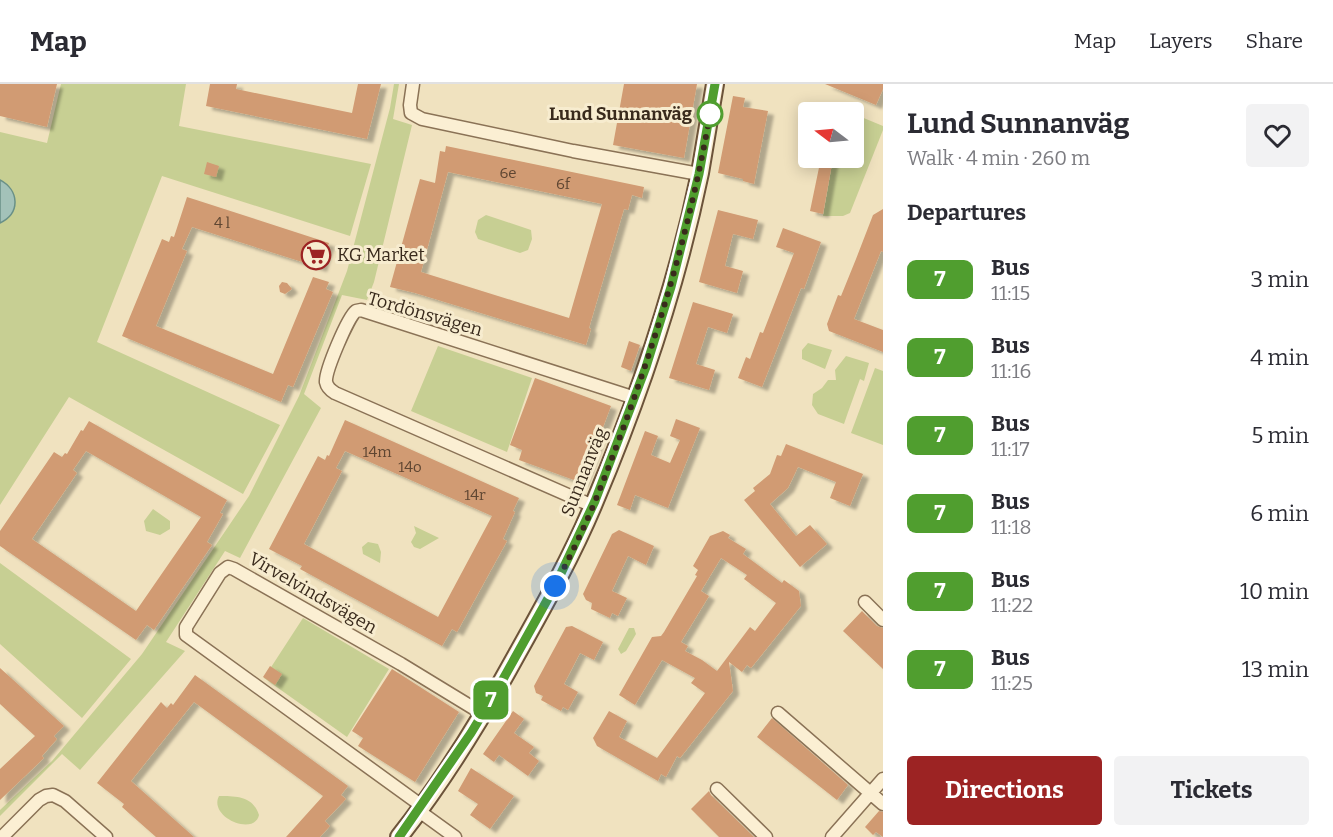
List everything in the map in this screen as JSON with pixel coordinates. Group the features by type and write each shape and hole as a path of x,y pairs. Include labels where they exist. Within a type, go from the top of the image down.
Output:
{"street":[{"path":"413,84 411,112 422,119 573,151 699,174"},
{"name":"Sunnanväg","path":"399,837 421,808 483,714 555,586 593,506 635,398 671,287 699,174 715,84"},
{"name":"Tordönsvägen","path":"593,506 335,393 330,390 326,382 329,368 352,314 362,310 635,398"},
{"name":"Virvelvindsvägen","path":"421,808 189,639 186,635 186,627 220,573 228,567 234,568 401,663 483,714"},
{"path":"865,602 883,620"},
{"path":"778,713 883,804"},
{"path":"832,837 883,779"},
{"path":"717,789 766,837"},
{"path":"2,837 39,800 53,795 64,801 106,837"},
{"path":"421,808 455,837"}],"green space":[{"path":"61,84 186,84 179,126 371,164 350,236 162,176 97,342 280,425 243,494 69,397 0,505 0,132 47,143"},
{"path":"394,84 399,84 393,119 412,125 374,282 367,300 342,295 304,394 321,408 240,558 225,551 166,642 185,651 80,770 62,754 0,816 0,810 52,761 142,654 249,496 299,396 347,271 390,108"},
{"path":"864,118 883,126 850,213 843,216 823,216 831,168 864,168"},
{"path":"486,215 531,230 532,239 528,250 520,253 478,239 475,232 478,220"},
{"path":"808,343 832,350 825,369 802,359 802,350"},
{"path":"438,346 532,378 507,452 411,411"},
{"path":"846,356 869,363 864,381 860,379 844,424 818,414 812,405 813,394 828,380 836,380 835,370"},
{"path":"875,368 883,371 883,445 851,433"},
{"path":"153,509 170,521 170,529 160,535 146,531 144,521"},
{"path":"414,526 439,538 420,549 414,547 411,542 416,533"},
{"path":"368,542 378,544 381,552 380,563 363,554 362,547"},
{"path":"0,563 131,659 82,718 0,644"},
{"path":"303,618 389,669 347,737 264,678"},
{"path":"629,628 634,628 636,634 626,651 621,654 618,649"},
{"path":"219,796 243,798 253,804 259,815 249,824 233,822 220,811 217,804"}],"water":[{"path":"0,180 11,190 15,202 12,213 0,223"}],"building":[{"path":"0,84 57,84 47,127 0,116"},
{"path":"210,84 237,84 236,89 352,113 358,84 381,84 367,139 206,106"},
{"path":"624,84 697,84 684,158 613,145"},
{"path":"825,84 883,84 883,89 876,105"},
{"path":"733,96 745,98 743,107 768,111 754,184 718,173"},
{"path":"446,146 644,187 642,198 632,195 628,210 624,209 586,345 390,287 420,179 435,183 440,151 445,152","holes":["448,172 602,204 569,318 421,272"]},
{"path":"207,162 219,166 216,177 204,174"},
{"path":"819,168 831,168 823,214 810,211"},
{"path":"187,197 329,243 321,268 192,227 182,249 187,251 156,326 273,374 313,277 329,282 326,289 333,292 293,387 288,385 281,402 122,336 162,239 169,242 171,236 174,237"},
{"path":"883,209 883,252 881,251 854,319 883,330 883,352 829,331 827,324 838,295 841,296 873,215"},
{"path":"718,210 758,220 753,239 733,234 725,266 743,271 737,293 699,282"},
{"path":"783,228 821,242 804,289 801,288 762,387 738,378 746,357 750,359 760,332 763,333 794,253 776,247"},
{"path":"282,282 287,283 292,289 285,294 280,292 279,286"},
{"path":"693,302 733,314 727,333 708,327 696,364 715,370 709,390 669,378"},
{"path":"629,341 640,345 631,371 621,367"},
{"path":"535,378 611,406 582,483 519,460 522,450 510,445"},
{"path":"676,419 700,428 668,508 635,495 630,510 617,505 645,431 658,436 651,455 670,463 680,440 670,436"},
{"path":"345,420 519,498 503,539 507,541 457,632 452,629 442,646 300,569 302,566 269,549 318,456 325,460 327,455 329,456","holes":["345,451 492,516 438,617 304,544 342,471 336,468"]},
{"path":"89,421 227,500 220,513 223,514 207,542 212,545 154,630 147,625 136,640 0,546 0,531 54,452 62,457 65,453 67,454 81,430 83,431","holes":["86,451 201,517 136,611 32,539 77,473 73,470"]},
{"path":"786,444 863,474 850,506 830,498 836,482 798,467 788,488 770,504 796,536 810,525 827,544 800,567 744,500 755,491 753,488 770,474 777,455 781,456"},
{"path":"619,530 654,546 646,565 628,556 612,591 627,598 618,616 612,613 610,618 591,609 592,603 586,600 583,594 612,534"},
{"path":"723,531 730,535 728,538 746,549 743,554 782,583 784,580 799,591 801,606 751,668 747,665 742,672 729,662 733,691 680,758 677,756 666,777 661,774 658,781 597,746 593,738 609,711 627,721 619,737 657,758 705,693 691,683 695,678 662,660 635,705 619,695 652,637 661,636 664,632 697,576 695,575 698,570 693,566 710,536","holes":["721,558 747,575 744,579 776,603 755,631 750,627 717,671 685,651 688,646 681,642 709,596 701,591"]},
{"path":"862,611 877,626 883,628 883,669 843,631"},
{"path":"572,626 603,642 594,660 580,653 564,684 578,692 568,710 563,707 561,711 541,700 543,696 536,693 534,686 566,627"},
{"path":"270,666 282,674 275,685 263,677"},
{"path":"0,668 64,726 54,736 57,739 42,756 44,758 0,800 0,769 35,736 0,704"},
{"path":"392,669 459,712 415,782 358,746 363,738 352,731"},
{"path":"195,675 348,786 341,795 346,799 325,821 330,826 320,837 286,837 323,796 194,702 131,781 194,837 156,837 122,807 124,804 97,783 161,702 167,708 171,703 173,705"},
{"path":"513,711 524,719 514,733 534,747 529,753 539,761 528,776 499,755 494,762 483,754"},
{"path":"772,718 848,785 837,800 757,737"},
{"path":"471,768 514,796 490,829 470,815 478,804 458,791"},
{"path":"709,791 754,837 719,837 691,809"},
{"path":"879,811 883,812 883,837 876,832 873,835 865,827"}],"bus line":[{"name":"7","path":"399,837 419,811 497,690 555,586 595,501 637,393 671,287 699,174 715,84"}],"place":[{"name":"Lund Sunnanväg","path":"710,114"},
{"name":"KG Market","path":"316,255"}],"route":[{"path":"555,586 595,501 646,367 671,287 699,174 710,114"}]}
